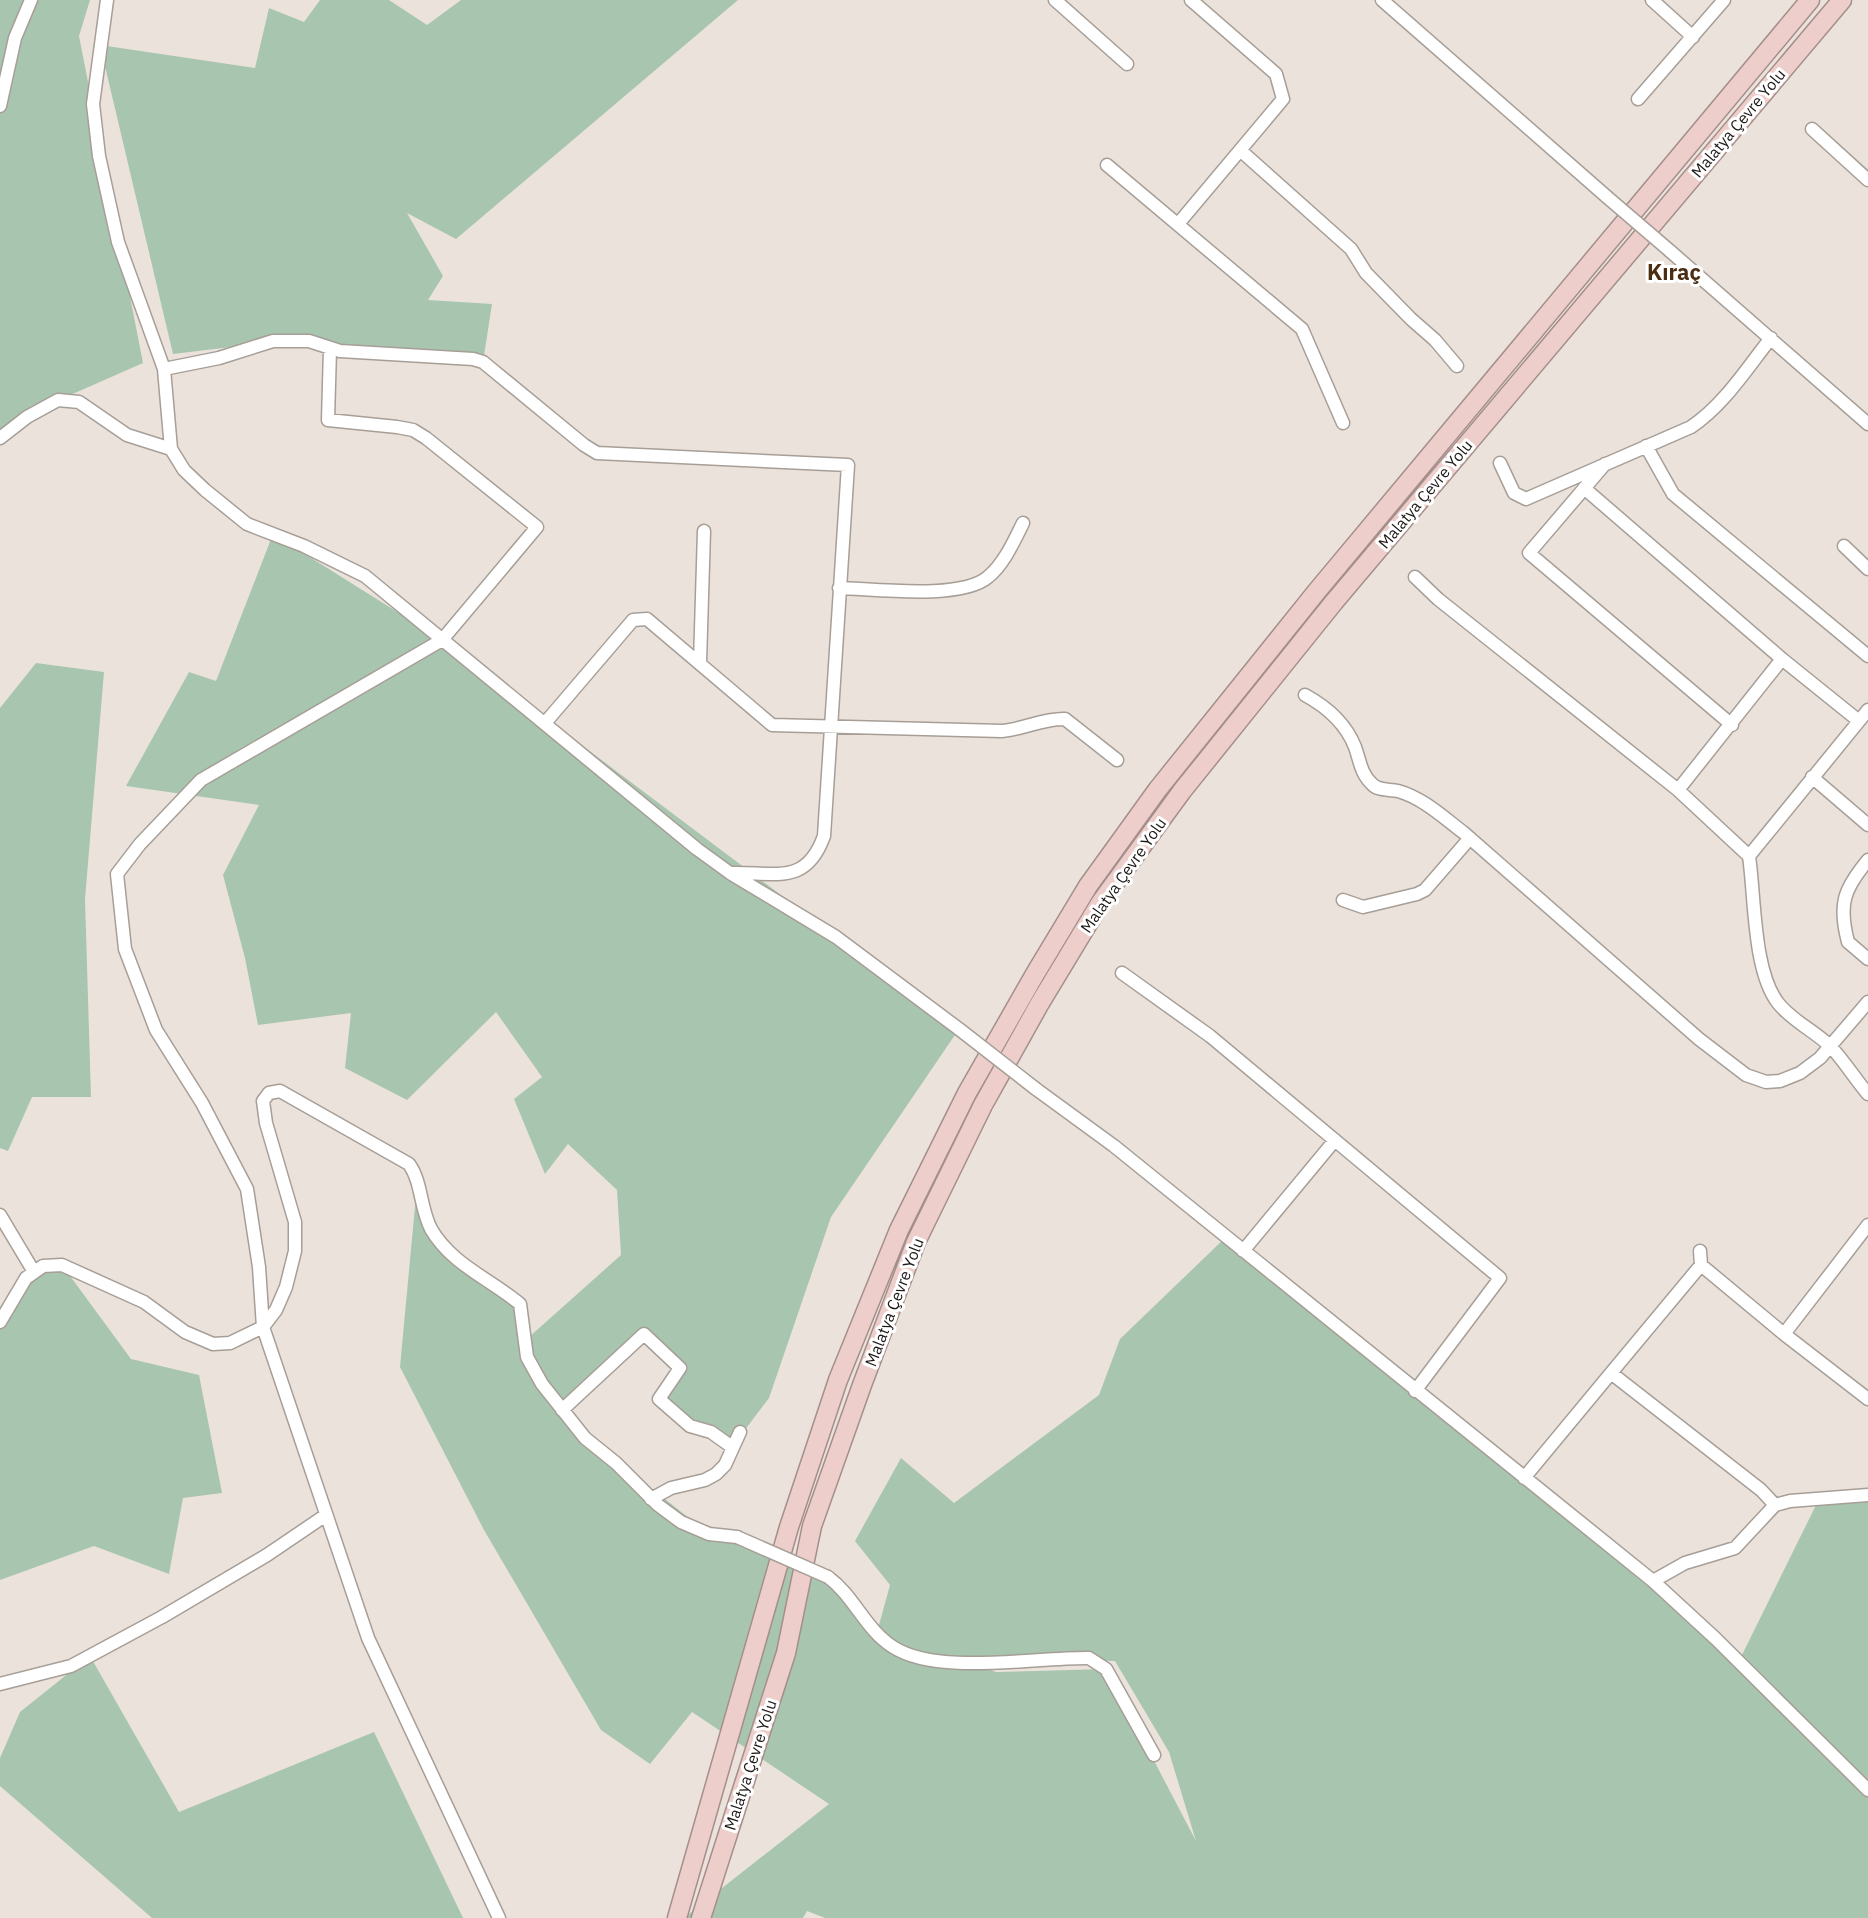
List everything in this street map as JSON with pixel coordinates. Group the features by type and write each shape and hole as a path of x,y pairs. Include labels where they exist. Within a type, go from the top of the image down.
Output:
{"highway":[{"name":"Malatya Çevre Yolu","path":"677,1918 789,1527 838,1380 899,1230 967,1093 1035,974 1088,886 1172,771 1324,582 1810,0"},
{"name":"Malatya Çevre Yolu","path":"701,1918 786,1653 812,1526 866,1374 916,1242 983,1105 1040,1003 1101,902 1182,791 1335,602 1842,0"}],"street":[{"path":"0,106 15,38 31,0"},
{"path":"107,0 93,104 99,156 118,242 164,369 171,449 184,470 247,524 304,546 365,576 730,873 828,931 1114,1146 1653,1581 1712,1634 1868,1790"},
{"path":"1055,0 1127,64"},
{"path":"1178,224 1283,99 1276,74 1191,0"},
{"path":"1382,0 1868,424"},
{"path":"1652,0 1693,37"},
{"path":"1638,99 1724,0"},
{"path":"1812,129 1868,180"},
{"path":"1240,150 1351,249 1366,273 1435,340 1457,366"},
{"path":"1107,165 1302,329 1342,423"},
{"path":"1500,463 1514,493 1526,499 1691,427 1704,418 1771,338"},
{"path":"164,369 219,358 273,341 309,341 330,349 460,357 483,362 584,445 597,453 848,465 824,836 812,862 796,872 730,873"},
{"path":"330,349 328,420 413,430 537,527 442,640 201,780 140,844 117,874 125,950 156,1030 202,1103 247,1189 259,1267 263,1328 326,1515 369,1638 498,1918"},
{"path":"0,438 27,417 58,400 79,402 127,435 171,449"},
{"path":"1646,446 1673,494 1868,656"},
{"path":"1605,464 1528,553 1732,725"},
{"path":"1584,488 1782,659 1859,721"},
{"path":"839,588 950,591 968,588 989,576 1012,545 1023,523"},
{"path":"700,662 704,531"},
{"path":"1844,546 1868,569"},
{"path":"1416,577 1438,599 1678,790 1749,856 1758,954 1769,986 1777,1002 1830,1046 1868,1094"},
{"path":"545,723 633,620 647,619 700,662 764,721 772,724 832,728 1002,731 1023,729 1048,720 1065,719 1117,760"},
{"path":"1678,790 1732,725 1782,659"},
{"path":"1305,694 1321,703 1341,724 1354,746 1364,775 1374,787 1396,791 1422,802 1470,838 1700,1039 1746,1075 1767,1082 1780,1081 1800,1073 1830,1046 1868,1002"},
{"path":"1749,856 1868,710"},
{"path":"1812,777 1868,825"},
{"path":"1343,900 1362,907 1417,894 1425,890 1470,838"},
{"path":"1868,860 1850,882 1844,900 1848,942 1868,959"},
{"path":"1122,973 1210,1036 1500,1278 1416,1391"},
{"path":"0,1322 26,1278 43,1266 62,1265 144,1302 185,1332 213,1344 230,1343 263,1328 276,1310 286,1287 295,1251 295,1222 266,1123 263,1101 269,1093 280,1091 409,1164 414,1172 422,1211 443,1244 484,1281 520,1304 527,1358 542,1384 585,1438 616,1463 651,1499 681,1522 709,1534 737,1537 828,1577 840,1586 876,1634 894,1648 915,1657 945,1662 1089,1658 1106,1669 1154,1755"},
{"path":"1243,1251 1335,1140"},
{"path":"0,1215 34,1272"},
{"path":"1784,1334 1868,1225"},
{"path":"1524,1478 1701,1265 1700,1251"},
{"path":"1701,1265 1784,1334 1868,1399"},
{"path":"562,1410 644,1334 680,1368 659,1399 690,1426 711,1432 732,1447"},
{"path":"1611,1373 1761,1490 1775,1505"},
{"path":"651,1499 671,1488 705,1480 716,1474 725,1465 741,1432"},
{"path":"1653,1581 1685,1563 1735,1548 1775,1505 1790,1501 1868,1495"},
{"path":"0,1684 71,1666 181,1606 267,1555 326,1515"}],"green space":[{"path":"0,0 90,0 79,36 143,363 59,400 0,430"},
{"path":"320,0 389,0 427,25 461,0 738,0 456,239 407,213 443,276 428,300 492,304 483,362 289,340 173,354 100,45 255,68 269,8 304,22"},
{"path":"273,534 442,640 959,1029 831,1217 769,1398 732,1447 659,1399 680,1368 644,1334 566,1406 578,1430 709,1534 828,1577 861,1616 879,1625 890,1585 855,1541 901,1458 954,1503 1099,1395 1120,1339 1226,1237 1690,1614 1868,1790 1868,1918 825,1918 807,1911 803,1918 684,1918 829,1804 692,1712 650,1764 601,1730 484,1530 400,1367 417,1185 422,1211 448,1251 520,1304 528,1338 621,1255 617,1190 568,1144 545,1174 514,1099 542,1077 496,1012 407,1100 345,1068 351,1013 258,1025 245,958 223,875 259,805 126,786 189,672 216,681","holes":["960,1658 1115,1661 1169,1752 1196,1841 1106,1669 996,1672"]},
{"path":"36,663 104,672 85,899 91,1097 32,1097 8,1151 0,1148 0,708"},
{"path":"62,1265 131,1359 199,1375 222,1493 183,1498 169,1574 94,1546 0,1580 0,1315 34,1272"},
{"path":"1868,1495 1868,1787 1739,1661 1819,1499"},
{"path":"90,1656 179,1812 374,1732 463,1918 152,1918 0,1786 0,1758 20,1712"}],"district":[{"name":"Kıraç","path":"1674,272"}]}
